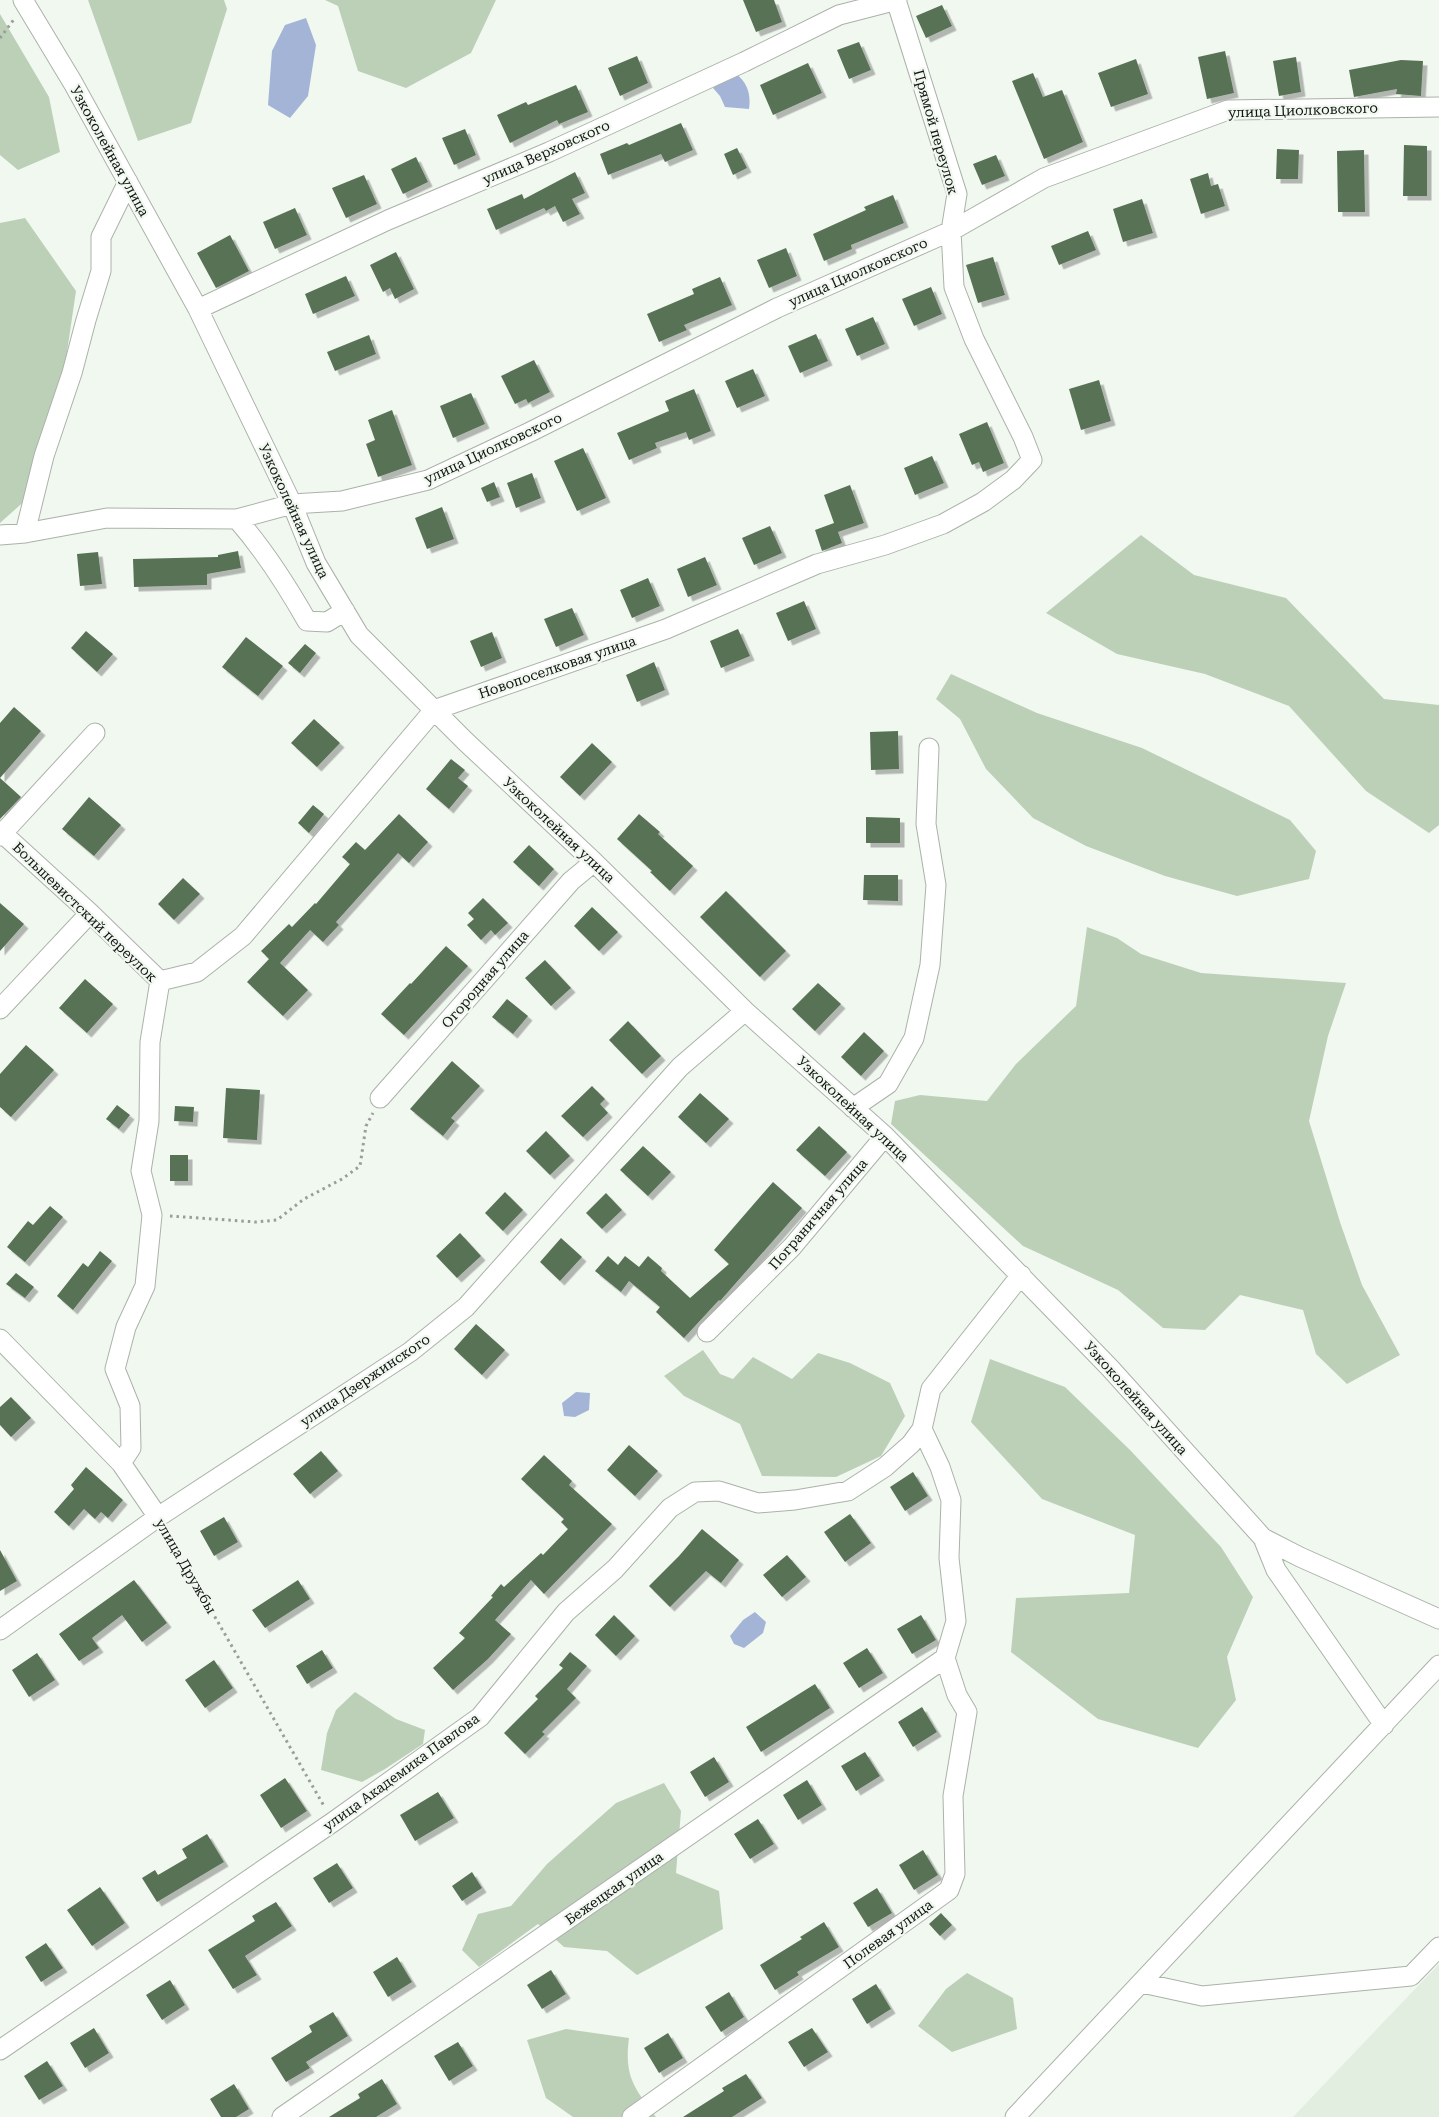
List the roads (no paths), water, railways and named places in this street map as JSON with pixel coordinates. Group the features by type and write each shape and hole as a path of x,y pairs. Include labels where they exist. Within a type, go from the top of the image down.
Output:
{"street":[{"name":"Узкоколейная улица","path":"23,0 73,83 198,309 292,504 316,562 359,635 464,741 594,862 745,1011 885,1136 1022,1275 1110,1368 1263,1538"},
{"name":"Прямой переулок","path":"896,0 957,194 951,231 954,287 974,339 1023,437 1032,460"},
{"name":"улица Верховского","path":"198,309 388,220 558,148 744,62 839,15 896,0"},
{"name":"улица Циолковского","path":"0,535 25,533 107,518 237,519 292,504 342,501 428,480 530,432 777,308 951,231 1044,178 1228,110 1439,107"},
{"path":"25,533 44,456 72,373 101,271 101,237 128,182"},
{"name":"Новопоселковая улица","path":"434,710 666,629 817,564 885,545 943,524 983,502 1013,480 1032,460"},
{"path":"237,519 258,544 287,585 307,621 328,622 345,611"},
{"path":"160,980 197,972 243,936 434,710"},
{"path":"1,833 95,733"},
{"path":"853,1108 888,1084 914,1038 930,965 936,885 926,824 929,748"},
{"name":"Большевистский переулок","path":"1,833 90,913 160,980 150,1042 149,1121 141,1171 152,1215 145,1286 126,1328 115,1368 130,1406 131,1448 121,1463"},
{"name":"Огородная улица","path":"380,1098 571,881 594,862"},
{"path":"0,1009 90,913"},
{"name":"улица Дзержинского","path":"0,1630 158,1517 410,1352 466,1307 680,1067 745,1011"},
{"name":"Пограничная улица","path":"707,1332 792,1247 885,1136"},
{"name":"улица Академика Павлова","path":"0,2050 333,1822 480,1717 566,1612 615,1569 670,1508 695,1492 719,1491 758,1503 795,1500 848,1491 885,1467 911,1444 922,1430 931,1389 1022,1275"},
{"name":"улица Дружбы","path":"0,1339 121,1463 158,1517"},
{"path":"922,1430 940,1467 951,1500 949,1558 956,1621 945,1658"},
{"path":"1263,1538 1300,1558 1439,1619"},
{"path":"1263,1538 1276,1570 1384,1725"},
{"name":"Бежецкая улица","path":"282,2117 945,1658"},
{"name":"Полевая улица","path":"632,2117 949,1890 955,1874 953,1796 967,1712 957,1695 945,1658"},
{"path":"1015,2117 1439,1665"},
{"path":"1142,1983 1202,1996 1411,1976 1439,1947"}],"water":[{"path":"306,18 316,45 308,96 290,118 268,105 272,51 285,25"},
{"path":"736,74 748,90 750,99 749,109 725,107 720,96 713,88 723,80"},
{"path":"576,1392 590,1393 589,1410 575,1417 564,1416 562,1403"},
{"path":"755,1612 766,1622 763,1633 744,1648 734,1644 730,1636 743,1620"}]}
